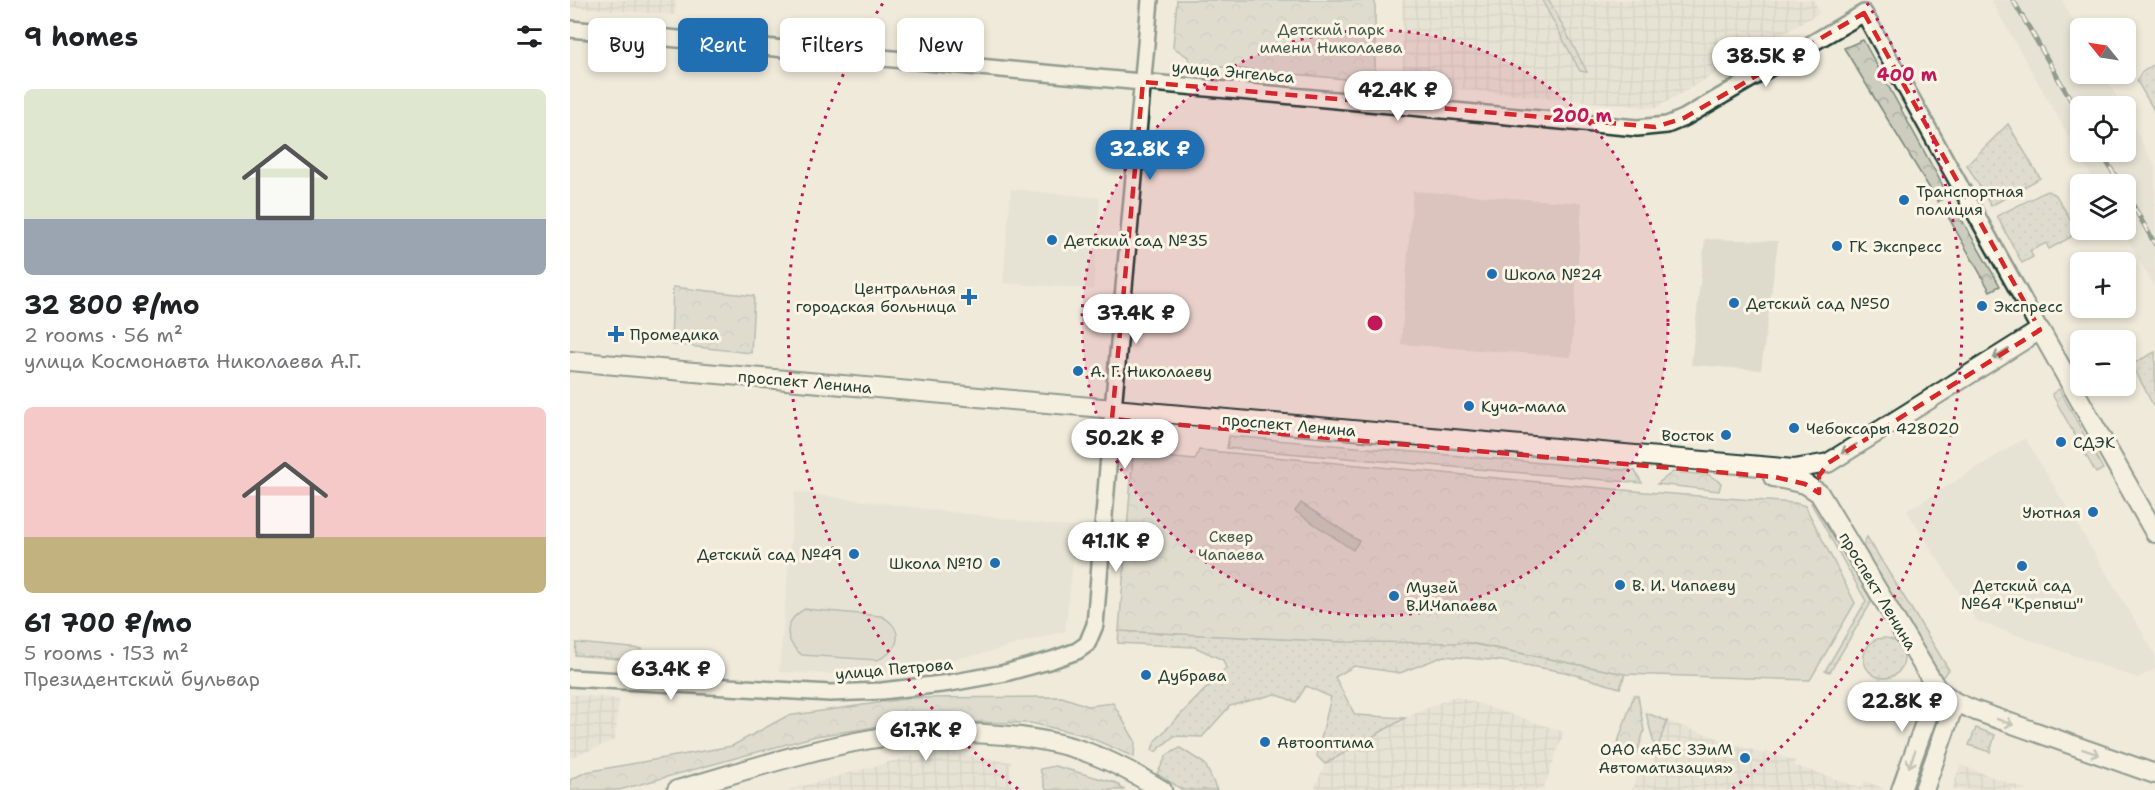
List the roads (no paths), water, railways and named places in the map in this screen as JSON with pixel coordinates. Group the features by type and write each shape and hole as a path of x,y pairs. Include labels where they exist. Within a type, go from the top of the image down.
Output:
{"main road":[{"name":"проспект Ленина","path":"570,371 1784,469 1802,468 1828,462 2040,330"},
{"path":"2040,330 2155,533"},
{"name":"проспект Ленина","path":"570,361 1786,479 1805,484 1819,493 1937,689"},
{"path":"1819,493 1819,476 1828,462"},
{"path":"1901,790 1937,689 1954,702 2155,774"},
{"path":"1924,790 1954,702"},
{"path":"677,790 825,749 872,739 919,734 961,734 1010,737 1068,747 1111,763 1162,790"},
{"path":"711,790 854,752 943,743 1021,748 1060,755 1103,769 1142,790"}],"street":[{"name":"улица Петрова","path":"570,678 831,693 882,691 950,683 1005,673 1053,660 1077,651 1087,644 1095,625 1150,0"},
{"name":"улица Энгельса","path":"570,29 1637,128 1655,127 1684,118 1864,13 2040,330"}],"railway":[{"path":"2013,0 2070,99"},
{"path":"2107,162 2114,174"},
{"path":"2136,211 2155,244"}],"place":[{"name":"Транспортная полиция","path":"1904,200"},
{"name":"Детский сад №35","path":"1052,240"},
{"name":"ГК Экспресс","path":"1837,246"},
{"name":"Школа №24","path":"1492,274"},
{"name":"Центральная городская больница","path":"969,297"},
{"name":"Детский сад №50","path":"1734,303"},
{"name":"Экспресс","path":"1982,306"},
{"name":"Промедика","path":"616,334"},
{"name":"А. Г. Николаеву","path":"1078,371"},
{"name":"Куча-мала","path":"1469,406"},
{"name":"Чебоксары 428020","path":"1794,428"},
{"name":"Восток","path":"1726,435"},
{"name":"СДЭК","path":"2061,442"},
{"name":"Уютная","path":"2093,512"},
{"name":"Детский сад №49","path":"854,554"},
{"name":"Школа №10","path":"995,563"},
{"name":"Детский сад №64 \"Крепыш\"","path":"2022,566"},
{"name":"В. И. Чапаеву","path":"1620,585"},
{"name":"Музей В.И.Чапаева","path":"1394,596"},
{"name":"Дубрава","path":"1146,675"},
{"name":"Автооптима","path":"1265,742"},
{"name":"ОАО «АБС ЗЭиМ Автоматизация»","path":"1745,758"}],"park label":[{"name":"Детский парк имени Николаева","path":"1331,38"},
{"name":"Сквер Чапаева","path":"1231,545"}]}
